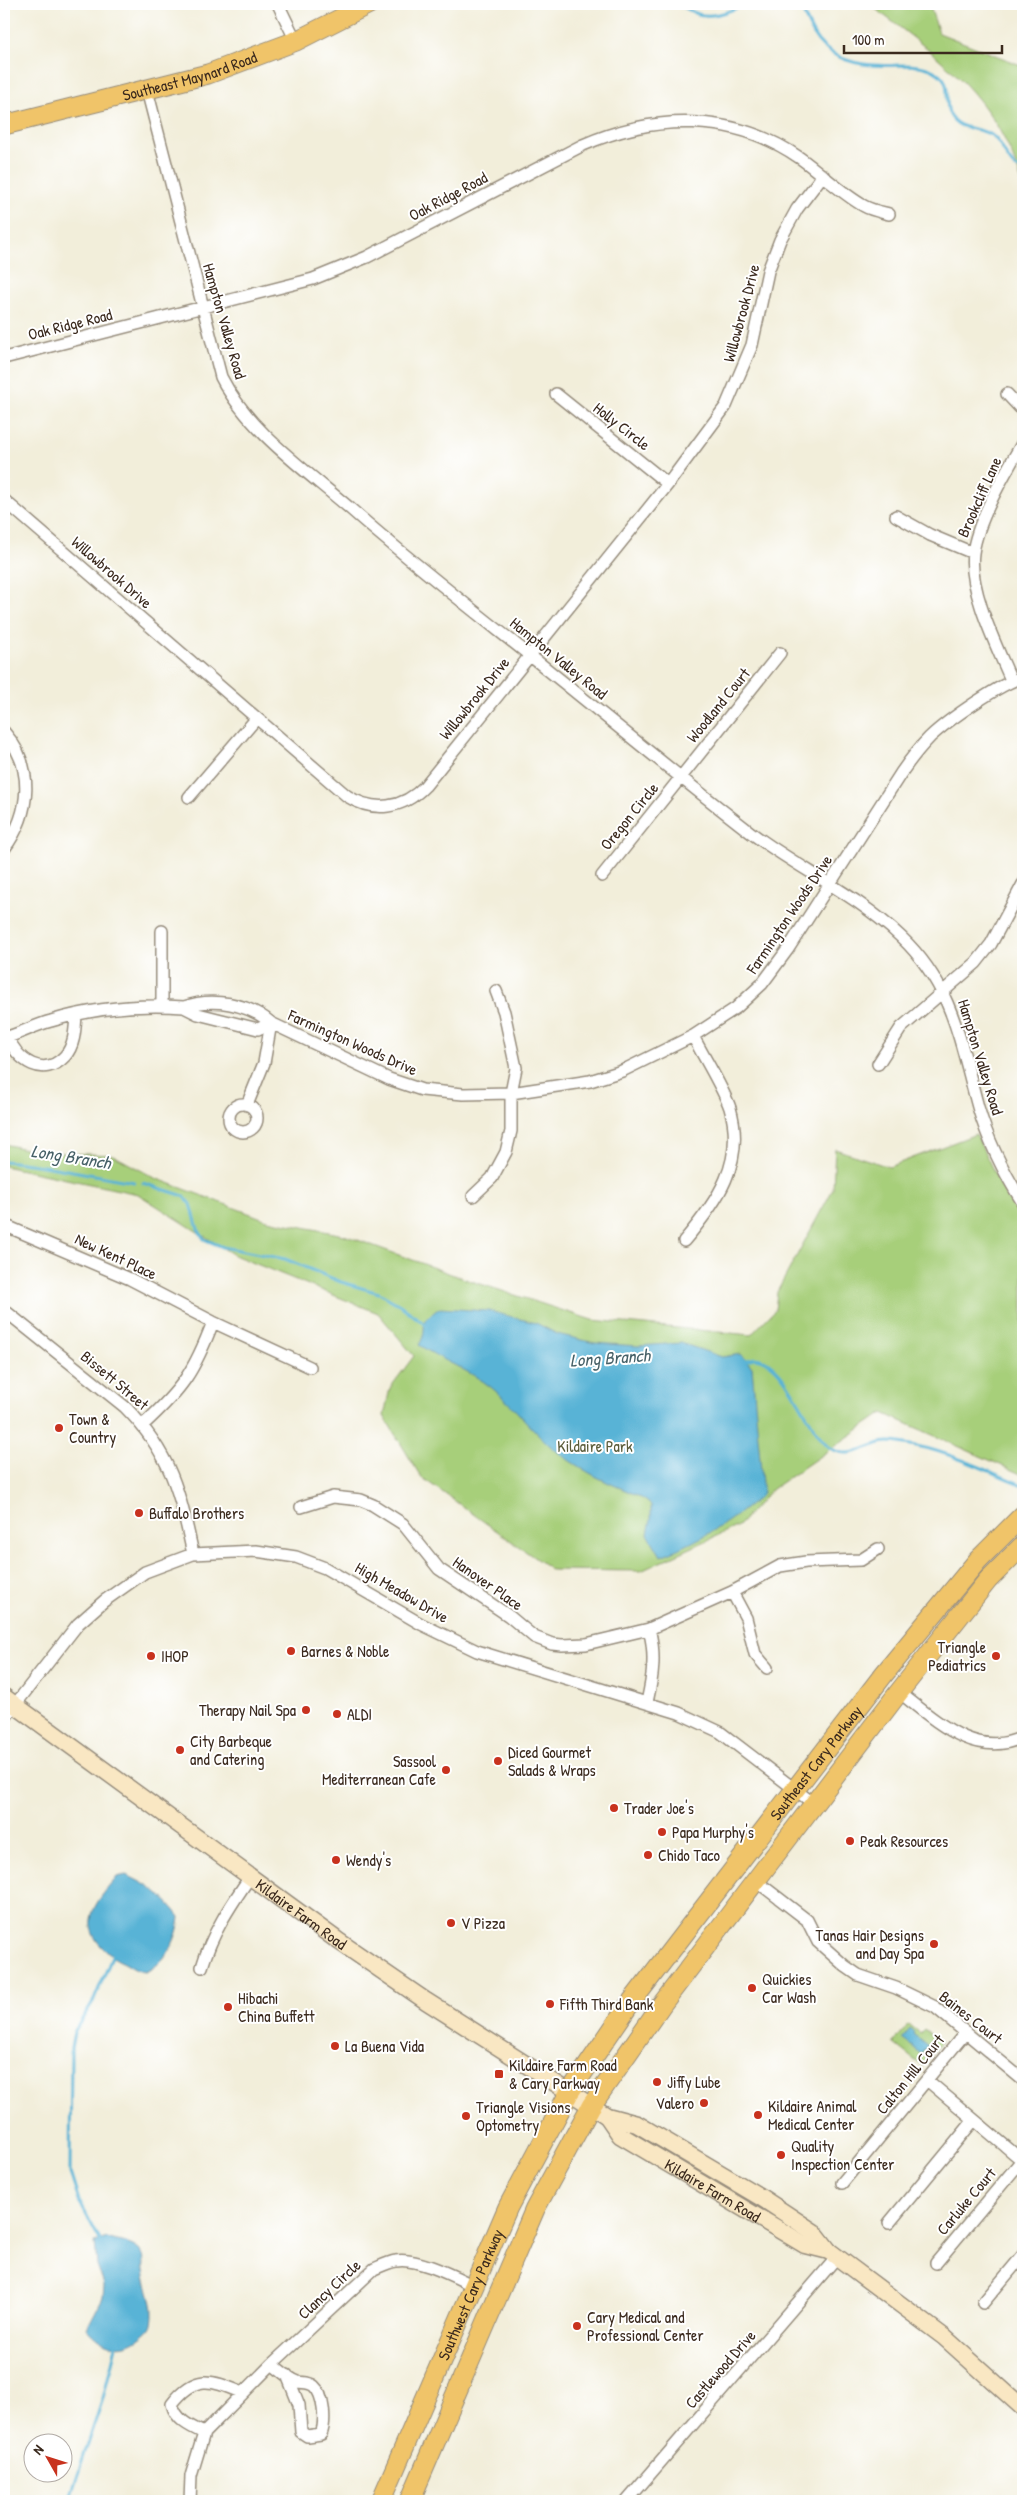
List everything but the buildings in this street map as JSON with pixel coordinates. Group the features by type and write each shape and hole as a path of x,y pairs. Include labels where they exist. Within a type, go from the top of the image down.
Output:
{"main road":[{"name":"Southeast Maynard Road","path":"4,125 208,74 296,41 369,4"},
{"name":"Southeast Cary Parkway","path":"569,2093 629,2005 795,1789 956,1586 978,1560 1023,1515"},
{"name":"Southeast Cary Parkway","path":"590,2106 662,2004 899,1692 988,1580 1023,1545"},
{"name":"Kildaire Farm Road","path":"9,1701 250,1877 426,2001 606,2116 637,2124 762,2198 815,2233 833,2254 944,2337 1023,2408"},
{"name":"Southwest Cary Parkway","path":"381,2501 508,2207 569,2093"},
{"name":"Southwest Cary Parkway","path":"410,2501 535,2209 590,2106"}],"street":[{"path":"278,4 296,41"},
{"name":"Hampton Valley Road","path":"146,90 221,377 246,416 383,538 681,777 757,837 878,916 903,939 942,991 951,1008 964,1048 979,1108 992,1146 1008,1180 1023,1203"},
{"name":"Oak Ridge Road","path":"4,358 286,287 339,269 373,254 582,145 634,127 681,121 737,128 770,140 823,175 864,207 889,214"},
{"name":"Willowbrook Drive","path":"4,500 347,796 374,807 394,806 415,796 425,786 668,484 715,422 735,388 752,346 768,270 780,240 798,209 823,175"},
{"name":"Holly Circle","path":"556,394 668,484"},
{"path":"1007,394 1023,411"},
{"name":"Brookcliff Lane","path":"1011,680 983,611 973,568 973,553 981,527 1023,442"},
{"path":"896,516 930,535 973,553"},
{"name":"Woodland Court","path":"681,777 780,653"},
{"name":"Farmington Woods Drive","path":"76,1015 72,1044 65,1056 53,1064 40,1066 28,1064 5,1039 26,1029 76,1015 123,1008 184,1007 200,1002 226,1004 248,1009 262,1015 271,1023 383,1077 409,1087 464,1094 511,1093 590,1081 637,1065 693,1036 736,1008 762,984 782,959 901,772 921,747 949,722 1011,680 1023,677"},
{"path":"189,796 256,719"},
{"path":"4,732 19,754 26,784 26,803 20,823 4,848"},
{"name":"Oregon Circle","path":"602,876 681,777"},
{"path":"878,1064 901,1028 976,963 990,944 1023,884"},
{"path":"162,931 162,1006"},
{"path":"473,1196 492,1178 506,1152 511,1131 511,1093 516,1068 504,1012 496,991"},
{"name":"Farmington Woods Drive","path":"184,1007 198,1014 258,1028 271,1023"},
{"path":"247,1105 264,1063 271,1023"},
{"path":"684,1241 722,1192 731,1167 734,1135 730,1108 693,1036"},
{"name":"New Kent Place","path":"4,1225 130,1279 213,1322 310,1367"},
{"name":"Bissett Street","path":"4,1310 125,1407 143,1425 171,1470 184,1510 193,1554"},
{"path":"143,1425 170,1401 188,1378 213,1322"},
{"name":"Hanover Place","path":"301,1507 333,1497 361,1500 385,1511 403,1524 439,1569 509,1616 534,1637 552,1644 586,1644 649,1629 732,1592 780,1566 806,1562 861,1560 878,1549"},
{"name":"High Meadow Drive","path":"4,1718 9,1701 78,1624 104,1601 146,1572 193,1554 256,1551 309,1561 347,1578 421,1624 477,1652 679,1713 720,1732 814,1804"},
{"path":"732,1592 746,1618 754,1654 767,1668"},
{"path":"647,1702 653,1675 654,1653 649,1629"},
{"path":"899,1692 961,1737 992,1744 1013,1742 1023,1737"},
{"path":"202,1967 208,1944 227,1910 250,1877"},
{"name":"Baines Court","path":"755,1880 807,1920 818,1942 844,1966 858,1975 896,1988 925,2001 966,2032 1023,2080"},
{"name":"Calton Hill Court","path":"842,2183 966,2032"},
{"path":"927,2080 1022,2161"},
{"path":"889,2223 974,2120"},
{"name":"Carluke Court","path":"936,2263 1022,2161"},
{"name":"Castlewood Drive","path":"627,2501 833,2254"},
{"path":"983,2303 1023,2255"},
{"name":"Clancy Circle","path":"190,2501 191,2476 196,2452 204,2433 272,2364 374,2269 396,2261 417,2262 474,2286"},
{"path":"272,2364 287,2375 316,2388 325,2417 325,2426 321,2434 307,2436 301,2432 298,2405 287,2375"},
{"path":"204,2433 180,2420 174,2412 172,2404 179,2396 189,2386 210,2380 243,2393"}],"green space":[{"path":"869,4 929,4 939,33 1023,66 1023,186 1012,155 998,127 963,81 919,42"},
{"name":"Kildaire Park","path":"976,1134 1001,1187 1023,1224 1023,1475 883,1413 772,1489 738,1526 641,1571 552,1570 421,1477 384,1416 390,1388 414,1356 378,1313 234,1255 138,1194 4,1166 4,1144 38,1152 113,1155 155,1178 267,1220 344,1235 462,1278 592,1320 751,1335 775,1310 777,1292 833,1189 835,1149 889,1167"},
{"path":"909,2024 920,2033 924,2029 941,2043 922,2066 893,2043"}],"water":[{"path":"440,1308 489,1311 536,1323 557,1334 595,1343 638,1346 681,1343 722,1357 741,1354 752,1367 763,1494 715,1530 661,1556 648,1534 651,1505 640,1497 599,1478 570,1461 549,1445 492,1388 475,1376 419,1345 427,1318"},
{"path":"126,1875 156,1892 169,1903 180,1917 174,1942 165,1957 145,1972 117,1960 102,1947 91,1928 93,1910 98,1902 117,1877"},
{"path":"910,2029 914,2032 913,2034 928,2046 922,2054 902,2039"},
{"path":"107,2238 132,2245 141,2252 152,2304 152,2324 148,2332 126,2345 119,2346 105,2343 87,2328 103,2297 104,2285 97,2266 95,2242"}],"waterway":[{"path":"620,4 634,4"},
{"path":"672,4 704,15 723,13 748,4"},
{"path":"799,4 815,37 826,49 835,55 866,64 920,66 939,74 947,87 948,108 953,119 963,126 989,133 998,141 1010,162 1018,169 1023,169"},
{"name":"Long Branch","path":"4,1161 134,1182"},
{"name":"Long Branch","path":"143,1183 184,1196 191,1204 198,1229 204,1239 223,1247 285,1259 341,1282 379,1293 400,1305 426,1325"},
{"name":"Long Branch","path":"744,1361 755,1358 767,1362 777,1370 823,1441 838,1452 854,1452 882,1443 901,1443 950,1455 1023,1485"},
{"path":"101,2242 79,2201 70,2173 71,2048 74,2032 94,2000 112,1957"},
{"path":"69,2501 103,2398 117,2342"}],"place":[{"name":"Town & Country","path":"59,1428"},
{"name":"Buffalo Brothers","path":"139,1513"},
{"name":"Barnes & Noble","path":"291,1651"},
{"name":"IHOP","path":"151,1656"},
{"name":"Triangle Pediatrics","path":"996,1656"},
{"name":"Therapy Nail Spa","path":"306,1710"},
{"name":"ALDI","path":"337,1714"},
{"name":"City Barbeque and Catering","path":"180,1750"},
{"name":"Diced Gourmet Salads & Wraps","path":"498,1761"},
{"name":"Sassool Mediterranean Cafe","path":"446,1770"},
{"name":"Trader Joe's","path":"614,1808"},
{"name":"Papa Murphy's","path":"662,1832"},
{"name":"Peak Resources","path":"850,1841"},
{"name":"Chido Taco","path":"648,1855"},
{"name":"Wendy's","path":"336,1860"},
{"name":"V Pizza","path":"451,1923"},
{"name":"Tanas Hair Designs and Day Spa","path":"934,1944"},
{"name":"Quickies Car Wash","path":"752,1988"},
{"name":"Fifth Third Bank","path":"550,2004"},
{"name":"Hibachi China Buffett","path":"228,2007"},
{"name":"La Buena Vida","path":"335,2046"},
{"name":"Kildaire Farm Road & Cary Parkway","path":"499,2074"},
{"name":"Jiffy Lube","path":"657,2082"},
{"name":"Valero","path":"704,2103"},
{"name":"Kildaire Animal Medical Center","path":"758,2115"},
{"name":"Triangle Visions Optometry","path":"466,2116"},
{"name":"Quality Inspection Center","path":"781,2155"},
{"name":"Cary Medical and Professional Center","path":"577,2326"}]}
